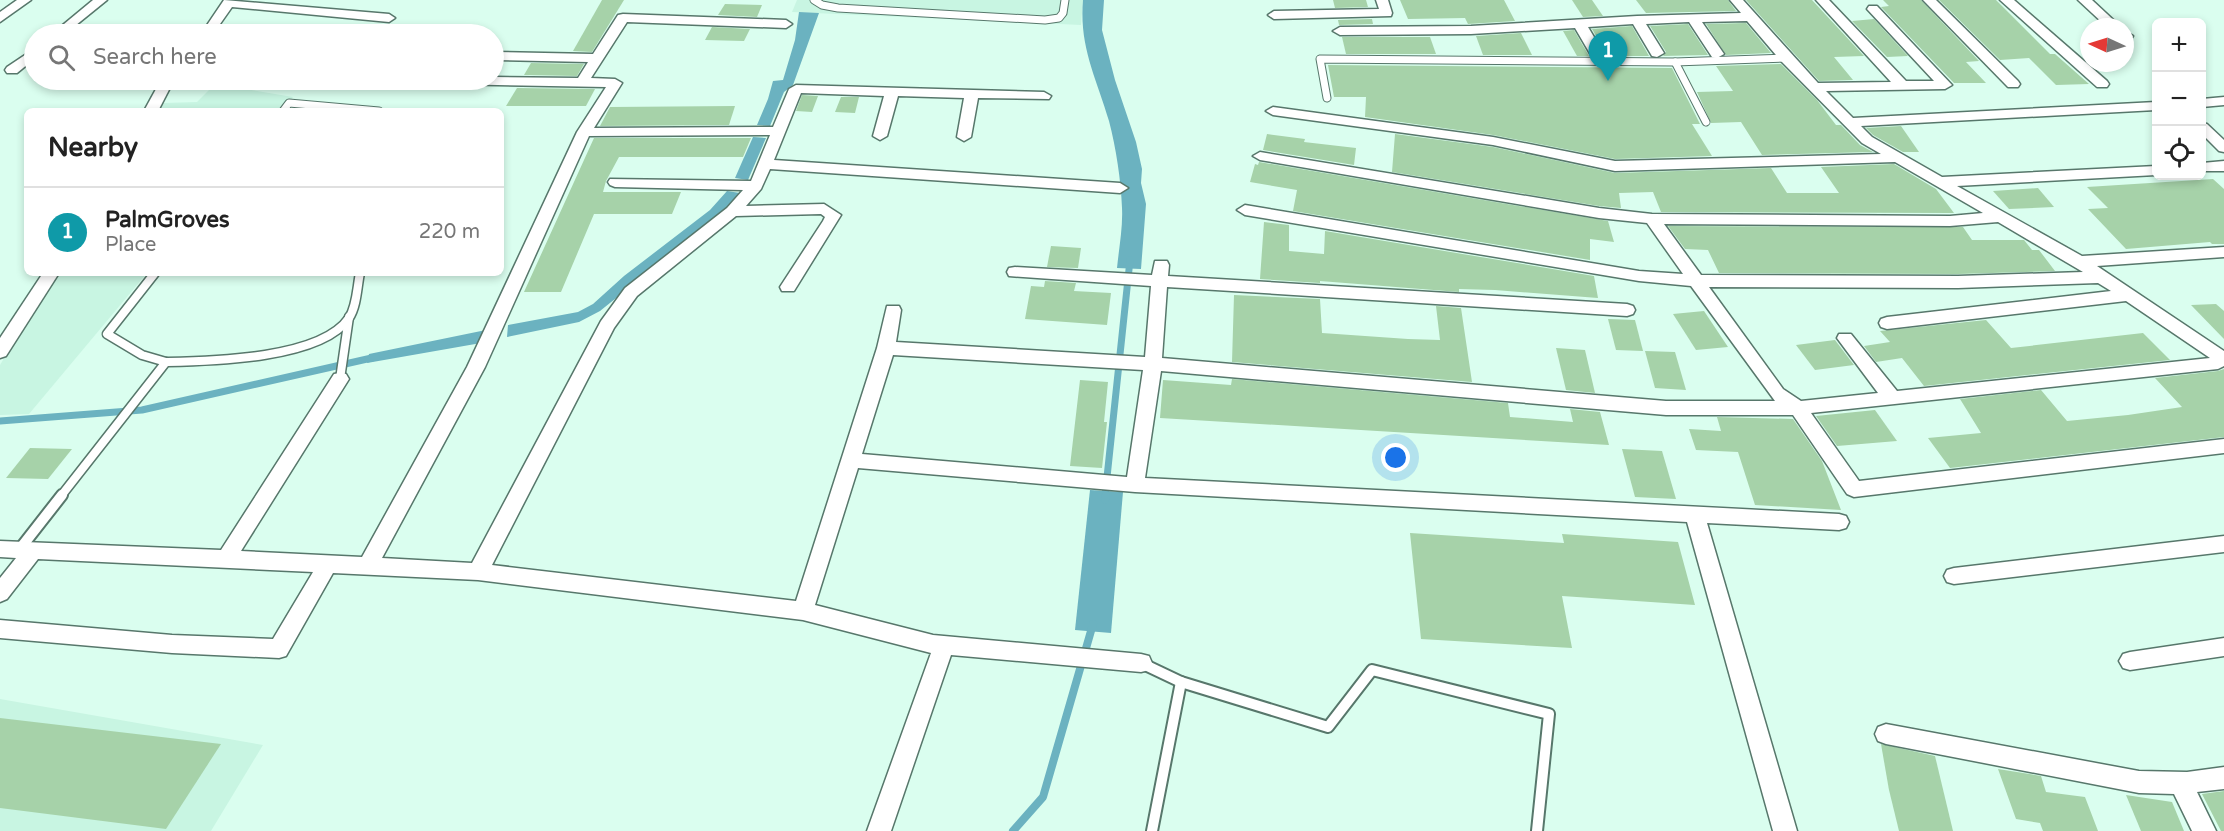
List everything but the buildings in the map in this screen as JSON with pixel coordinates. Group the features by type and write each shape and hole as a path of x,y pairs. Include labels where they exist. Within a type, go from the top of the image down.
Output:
{"street":[{"path":"0,18 25,0"},
{"path":"70,24 101,0"},
{"path":"1274,15 1386,13 1382,0"},
{"path":"886,348 1153,364 1666,408 1798,408 2211,365 2223,358 2079,262 1894,158 1867,140 1786,58 1748,17 1736,0"},
{"path":"1822,0 1902,85"},
{"path":"1929,0 2013,84"},
{"path":"2006,0 2102,84"},
{"path":"2084,0 2105,18"},
{"path":"214,24 229,1 389,18"},
{"path":"1816,87 1945,85 1873,9"},
{"path":"1340,31 1471,30 1637,20 1748,17"},
{"path":"582,82 623,18 786,24"},
{"path":"1693,18 1717,54"},
{"path":"1637,20 1657,53"},
{"path":"1579,23 1597,54"},
{"path":"504,56 596,58"},
{"path":"12,70 24,61"},
{"path":"368,566 476,367 584,132 615,83 504,81"},
{"path":"478,572 607,325 632,292 732,211 756,186 796,89 1044,96"},
{"path":"152,108 162,90"},
{"path":"879,136 892,92"},
{"path":"964,137 972,94"},
{"path":"2206,103 2224,101"},
{"path":"1851,122 2152,106"},
{"path":"1273,111 1493,141 1615,165 1894,158"},
{"path":"584,132 777,131"},
{"path":"2206,131 2224,148"},
{"path":"1260,156 1599,213 1652,219 1950,221 1999,216"},
{"path":"765,164 1120,188"},
{"path":"2206,167 2224,166"},
{"path":"1937,182 2152,170"},
{"path":"615,182 756,186"},
{"path":"732,211 824,209 831,211 833,215 831,221 788,287"},
{"path":"1245,210 1639,276 1697,281 1958,282 2103,277"},
{"path":"1652,219 1777,394 1798,408 1854,489 2224,446"},
{"path":"2079,262 2224,252"},
{"path":"1015,272 1119,278 1160,272 1627,310"},
{"path":"1135,485 1153,364 1160,272"},
{"path":"0,352 49,276"},
{"path":"1887,323 2130,295"},
{"path":"803,611 886,348 893,310"},
{"path":"1845,338 1892,398"},
{"path":"226,560 339,379"},
{"path":"851,460 1135,485 1839,522"},
{"path":"1695,515 1785,831"},
{"path":"1954,576 2220,549"},
{"path":"0,593 17,550 478,572 803,611 944,645 1141,663"},
{"path":"0,629 172,644 279,649 328,564"},
{"path":"879,831 944,645"},
{"path":"2130,660 2224,646"},
{"path":"1886,734 2139,782 2181,783 2224,778"},
{"path":"2181,783 2204,831"}],"lane":[{"path":"814,0 822,5 838,8 1045,20 1059,18 1063,13 1065,0"},
{"path":"1327,98 1320,59 1675,62 1786,58"},
{"path":"1675,62 1706,122"},
{"path":"285,108 289,103 345,108"},
{"path":"153,276 107,334 141,355 166,362 226,360 313,344 338,329 349,317"},
{"path":"339,379 349,317 359,276"},
{"path":"17,550 166,362"},
{"path":"1141,663 1181,682 1328,727 1372,670 1550,714 1537,831"},
{"path":"1152,831 1181,682"}],"shaded area":[{"path":"797,0 1083,0 1081,25 792,12"},
{"path":"209,90 251,90 293,97 284,108 161,108 163,103 197,102"},
{"path":"52,276 144,276 29,414 0,415 0,365"},
{"path":"0,699 263,745 211,831 0,831"}],"water":[{"path":"1083,0 1104,0 1102,30 1142,169 1141,183 1146,204 1141,269 1117,268 1122,215 1119,175 1109,121 1086,47 1082,17"},
{"path":"799,12 819,13 793,85 784,92 770,126 757,125 773,81 783,80 795,40"},
{"path":"753,137 766,138 748,180 735,178"},
{"path":"727,191 740,193 718,216 600,311 579,322 507,337 508,325 578,312 593,304 624,276 710,210"},
{"path":"486,330 481,343 367,363 369,354"},
{"path":"1090,490 1123,492 1111,633 1075,630"}],"waterway":[{"path":"1105,496 1130,260"},
{"path":"0,421 142,410 376,357"},
{"path":"1105,500 1106,495"},
{"path":"1013,831 1043,797 1093,624"}],"place":[{"name":"PalmGroves","path":"1608,81"}]}
